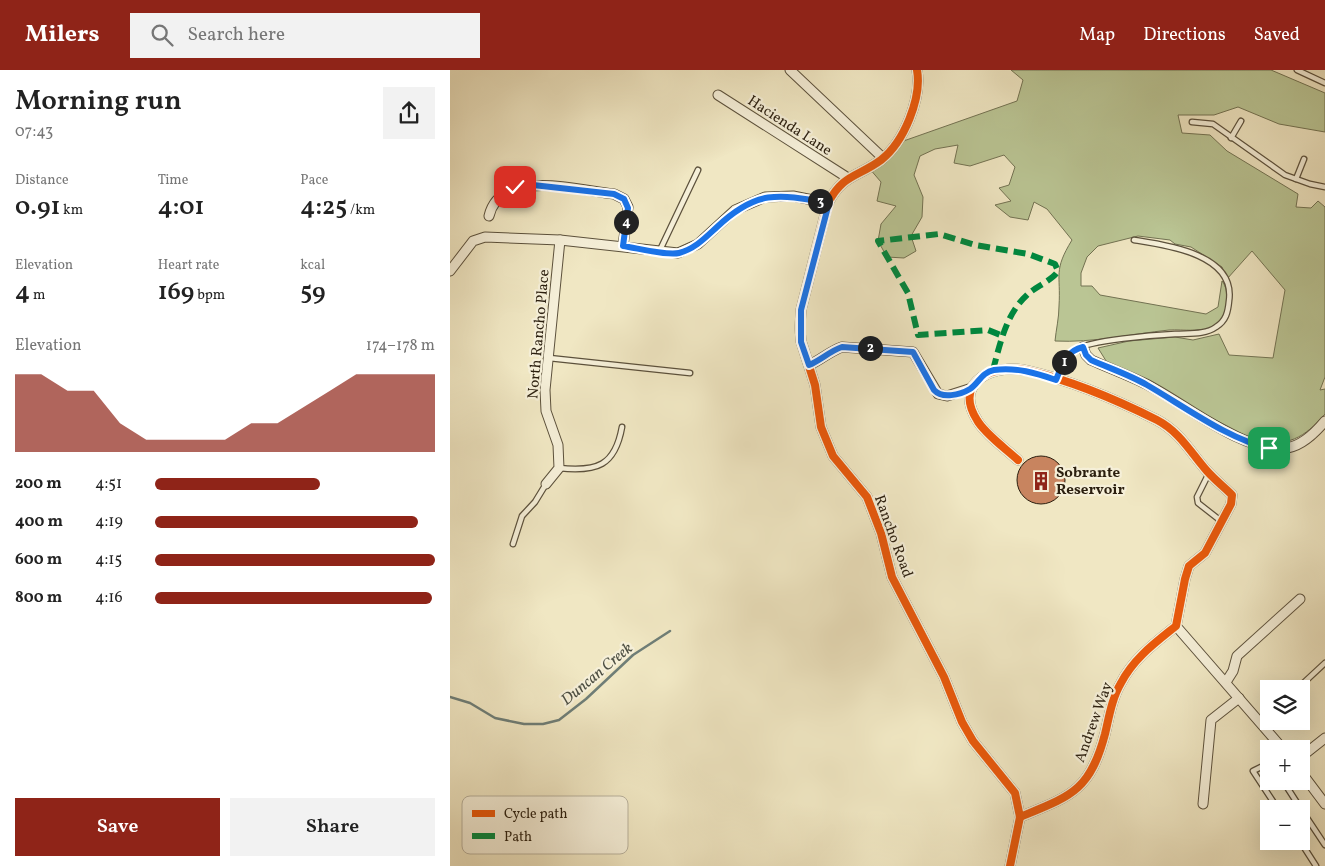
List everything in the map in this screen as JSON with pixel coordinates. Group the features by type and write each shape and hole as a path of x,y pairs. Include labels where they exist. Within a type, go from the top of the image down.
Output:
{"street":[{"path":"790,70 883,158"},
{"path":"450,271 473,241 485,237 560,240 678,253 698,244 735,210 765,197 793,196 828,203 835,190 848,178 869,168 883,158 895,144 912,112 918,94 917,70"},
{"name":"Hacienda Lane","path":"718,95 848,178"},
{"path":"488,216 498,196 515,187 533,185 614,194 624,199 628,208 623,246"},
{"name":"Rancho Road","path":"828,203 801,310 801,342 815,385 820,427 833,456 867,497 881,533 892,577 944,677 966,728 973,741 1015,793 1020,817 1010,866"},
{"name":"North Rancho Place","path":"559,468 558,444 546,411 547,358 560,240"},
{"path":"809,365 821,360 833,350 842,347 907,350 917,356 938,394 947,396 972,388"},
{"path":"1083,347 1086,355 1091,360 1145,383 1217,426 1258,446 1285,448 1294,446 1303,442 1325,421"},
{"path":"1018,460 977,421 969,402 972,388 979,378 993,370 1027,370 1110,398 1158,421 1186,443 1209,473 1232,495 1231,504 1205,553 1189,566 1176,626 1260,723"},
{"path":"546,484 559,468"},
{"path":"1226,682 1237,656 1300,599"},
{"name":"Andrew Way","path":"1020,817 1056,802 1078,788 1090,771 1100,750 1111,708 1120,684 1130,667 1142,654 1176,626"},
{"path":"1203,804 1211,720 1239,698"},
{"path":"1266,730 1275,740"},
{"path":"1310,750 1325,738"},
{"path":"1310,784 1325,804"}],"lane":[{"path":"1298,70 1325,83"},
{"path":"1230,138 1241,121"},
{"path":"1192,122 1213,124 1230,138 1285,175 1325,187"},
{"path":"1296,179 1304,159"},
{"path":"660,252 698,170"},
{"path":"1056,380 1066,356 1076,348 1120,339 1202,333 1216,328 1225,319 1230,293 1217,267 1189,250 1134,240"},
{"path":"547,358 690,373"},
{"path":"559,468 591,469 605,462 616,453 622,427"},
{"path":"1209,473 1197,498 1198,503 1223,521"},
{"path":"514,544 522,516 535,502 546,484"},
{"path":"1307,680 1325,663"},
{"path":"1260,768 1253,771 1260,782"},
{"path":"1310,822 1325,845"},
{"path":"1305,850 1314,864 1308,866"}],"green space":[{"path":"1011,70 1271,70 1325,93 1325,132 1279,124 1238,107 1214,115 1178,115 1182,133 1210,135 1227,151 1298,194 1296,207 1311,208 1318,201 1325,207 1325,377 1320,390 1325,389 1325,414 1310,429 1295,439 1277,443 1256,441 1108,364 1098,348 1129,341 1175,337 1193,340 1219,334 1229,355 1273,358 1285,290 1252,251 1227,279 1222,267 1191,247 1175,244 1170,240 1138,236 1098,246 1087,257 1081,273 1081,286 1092,286 1100,295 1206,314 1218,307 1222,281 1225,285 1227,298 1225,311 1219,322 1210,328 1169,330 1098,339 1055,341 1059,310 1060,266 1072,240 1047,209 1034,202 1028,220 1010,217 995,205 1011,201 999,188 1009,185 1015,167 1004,155 970,166 954,163 958,145 935,149 920,156 914,175 923,197 922,217 911,236 916,251 904,258 887,257 878,241 881,224 896,206 877,201 881,182 869,168 895,144 1017,101 1023,80"}],"building":[{"name":"Sobrante Reservoir","path":"1036,456 1046,456 1058,463 1065,475 1065,485 1058,497 1046,504 1036,504 1028,500 1021,493 1017,485 1017,475 1021,467 1028,460"}],"waterway":[{"name":"Duncan Creek","path":"450,697 470,703 495,718 524,724 543,724 559,720 586,699 633,655 670,631"}],"marked path":[{"path":"993,370 1001,340 1005,330 1009,320 1014,311 1027,295 1056,274 1058,271 1055,264 1028,254 975,245 939,234 878,241 908,293 918,335 988,330 1003,336"}],"cycle path":[{"path":"917,70 918,81 914,106 910,119 897,142 881,160 839,186 828,203 801,310 801,341 815,385 821,427 833,456 867,497 881,533 892,577 944,677 962,722 973,741 1015,793 1020,817 1010,866"},
{"path":"1018,460 980,425 971,406 970,394 974,385 991,372 1016,369 1062,380 1111,398 1157,420 1172,430 1207,471 1232,495 1231,504 1205,553 1189,566 1176,626 1139,658 1126,674 1118,689 1093,768 1085,780 1065,797 1020,817"}],"place":[{"name":"Sobrante Reservoir","path":"1041,481"}],"route":[{"path":"515,187 533,185 614,194 624,199 628,208 623,246 678,253 698,244 735,210 765,197 793,196 829,203 801,310 801,342 809,365 821,360 833,350 842,347 907,350 917,356 934,390 938,394 947,396 972,388 979,378 993,370 1027,370 1056,380 1066,356 1076,348 1083,347 1086,355 1091,360 1145,383 1217,426 1258,446 1269,448"}]}
